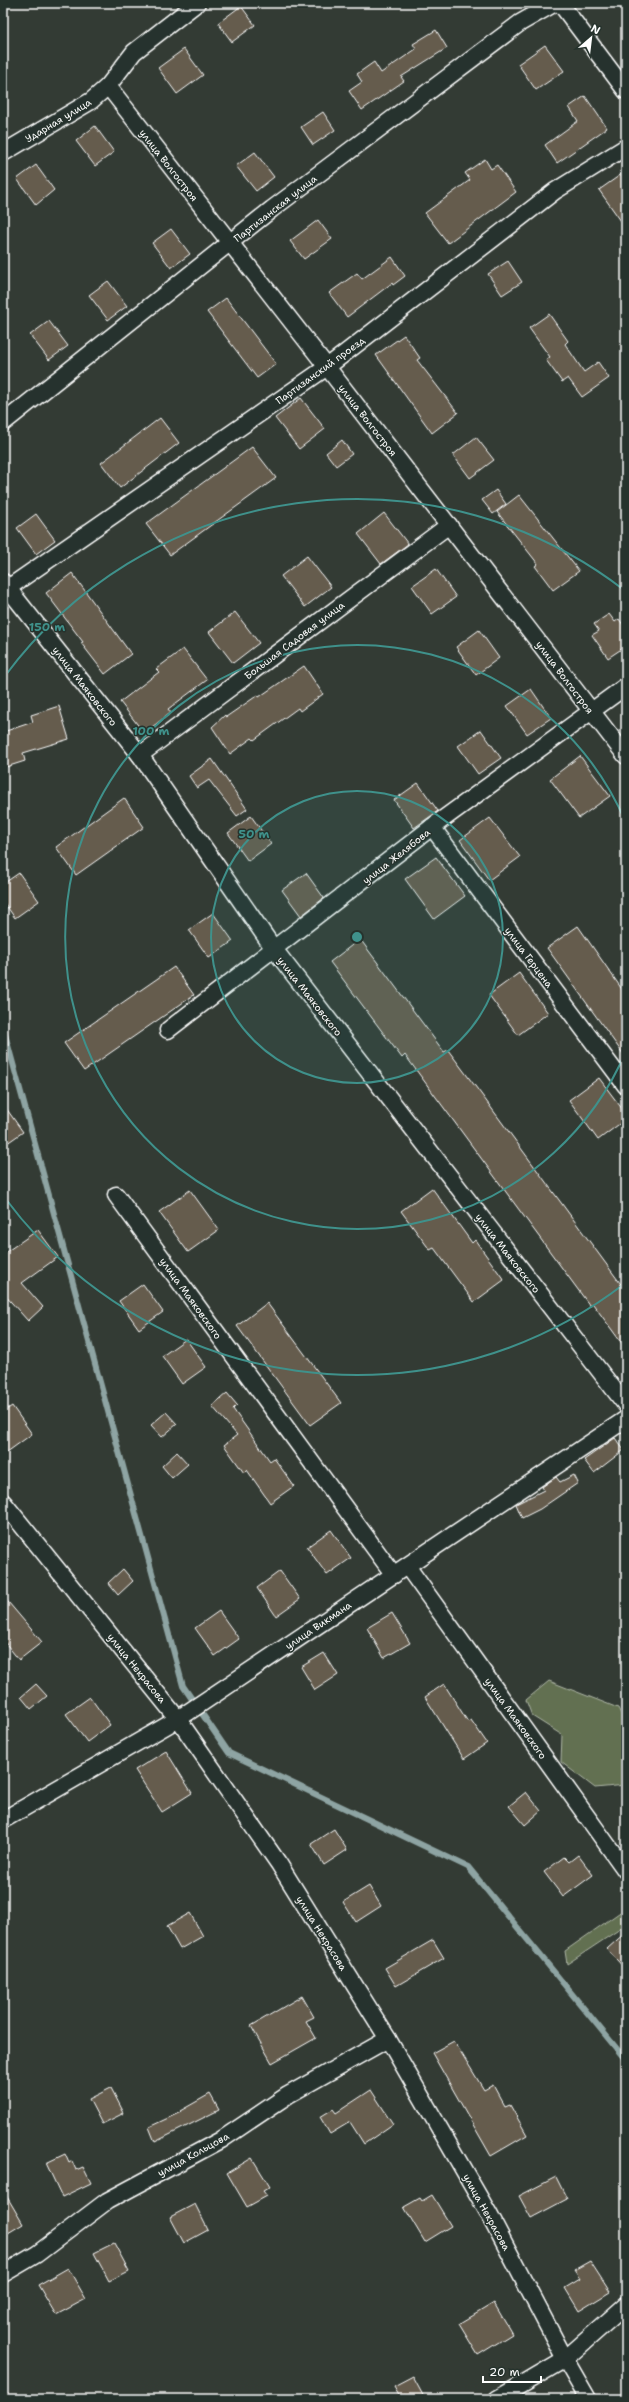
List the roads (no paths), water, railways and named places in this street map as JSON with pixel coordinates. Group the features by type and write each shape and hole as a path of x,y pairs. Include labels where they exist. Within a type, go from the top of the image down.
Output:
{"street":[{"name":"Ударная улица","path":"3,153 91,101 108,86 134,52 197,3"},
{"name":"Партизанская улица","path":"3,423 230,243 520,23 555,3"},
{"path":"560,3 626,91"},
{"name":"улица Волгостроя","path":"108,86 327,367 626,756"},
{"name":"Партизанский проезд","path":"5,585 327,367 554,190 626,147"},
{"name":"Большая Садовая улица","path":"140,755 449,525"},
{"name":"улица Маяковского","path":"5,585 140,755 274,949 626,1405"},
{"name":"улица Желябова","path":"168,1030 432,827 626,686"},
{"name":"улица Герцена","path":"432,827 626,1086"},
{"name":"улица Маяковского","path":"116,1195 626,1871"},
{"name":"улица Викмана","path":"3,1820 178,1719 626,1419"},
{"name":"улица Некрасова","path":"3,1502 178,1719 279,1864 388,2039 489,2214 565,2359 588,2399"},
{"name":"улица Кольцова","path":"3,2274 37,2254 107,2201 221,2140 288,2094 388,2039"},
{"path":"497,2399 565,2359 626,2305"}],"waterway":[{"path":"3,1027 183,1686 229,1753 468,1867 626,2060"}]}
